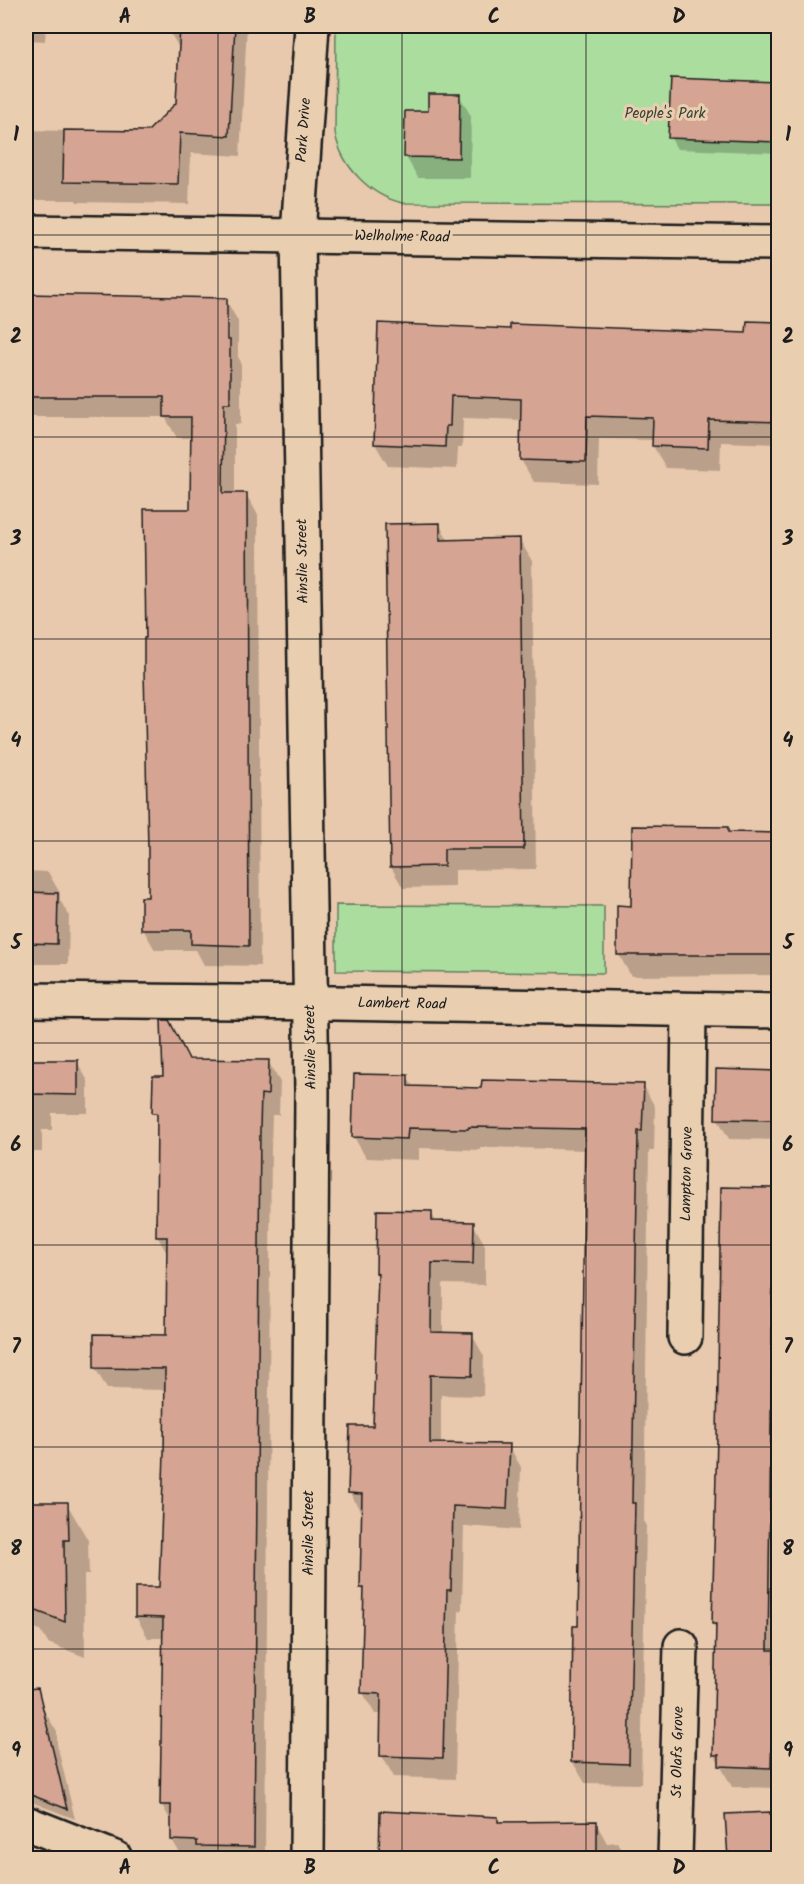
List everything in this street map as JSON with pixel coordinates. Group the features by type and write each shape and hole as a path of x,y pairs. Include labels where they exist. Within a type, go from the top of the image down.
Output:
{"street":[{"name":"Park Drive","path":"298,235 312,26"},
{"name":"Welholme Road","path":"26,232 778,243"},
{"name":"Ainslie Street","path":"298,235 312,1092 307,1858"},
{"name":"Lambert Road","path":"26,1000 778,1011"},
{"name":"Lampton Grove","path":"685,1337 689,1010"},
{"name":"St Olafs Grove","path":"675,1858 681,1646"},
{"path":"26,1823 115,1858"}],"green space":[{"name":"People's Park","path":"336,26 778,26 778,204 403,203 391,199 379,194 359,178 350,168 338,145 335,133"},
{"path":"336,905 604,906 604,973 336,971"}],"building":[{"path":"180,26 235,26 229,136 180,133 178,184 63,182 64,130 148,131 176,103"},
{"path":"671,78 778,82 778,142 668,138"},
{"path":"428,94 460,94 459,158 404,157 405,111 428,111"},
{"path":"26,294 227,298 230,403 224,403 223,493 247,493 249,946 191,944 191,930 141,930 141,897 148,897 144,509 190,509 191,417 164,417 164,397 26,397"},
{"path":"747,321 778,322 778,422 709,420 708,448 652,446 653,418 587,416 586,462 520,460 521,399 451,396 450,426 446,426 445,447 374,444 378,323 510,329 510,324 746,333"},
{"path":"440,523 440,540 520,538 524,849 444,849 444,866 390,867 385,524"},
{"path":"632,826 728,827 728,832 778,833 778,955 617,955 617,905 631,906"},
{"path":"26,892 58,893 57,944 26,943"},
{"path":"161,1020 169,1020 189,1059 269,1060 268,1095 261,1094 260,1129 254,1847 197,1846 197,1841 171,1840 171,1805 160,1805 163,1618 135,1617 135,1587 159,1587 165,1369 94,1368 94,1334 166,1335 167,1237 156,1237 157,1113 152,1113 153,1076 163,1076"},
{"path":"26,1060 78,1060 78,1095 26,1094"},
{"path":"716,1069 778,1071 778,1120 715,1119"},
{"path":"354,1074 408,1075 408,1086 481,1088 482,1080 644,1084 642,1131 638,1131 632,1503 635,1503 629,1764 571,1762 573,1626 578,1626 585,1129 408,1128 407,1139 352,1137"},
{"path":"721,1187 774,1188 768,1650 774,1650 771,1768 719,1766 719,1755 713,1755 716,1624 712,1624"},
{"path":"377,1210 432,1211 432,1221 474,1222 473,1264 432,1263 431,1332 473,1333 472,1376 430,1375 430,1443 510,1444 507,1509 453,1506 451,1590 447,1590 443,1758 380,1756 381,1694 361,1693 364,1588 360,1588 362,1494 348,1493 350,1426 373,1426 378,1274 376,1273"},
{"path":"26,1502 68,1502 69,1540 64,1540 65,1622 26,1607"},
{"path":"38,1688 67,1809 26,1793 26,1689"},
{"path":"380,1811 498,1817 498,1822 597,1821 597,1858 379,1858"},
{"path":"770,1812 770,1814 778,1813 778,1858 728,1858 725,1814"}]}
